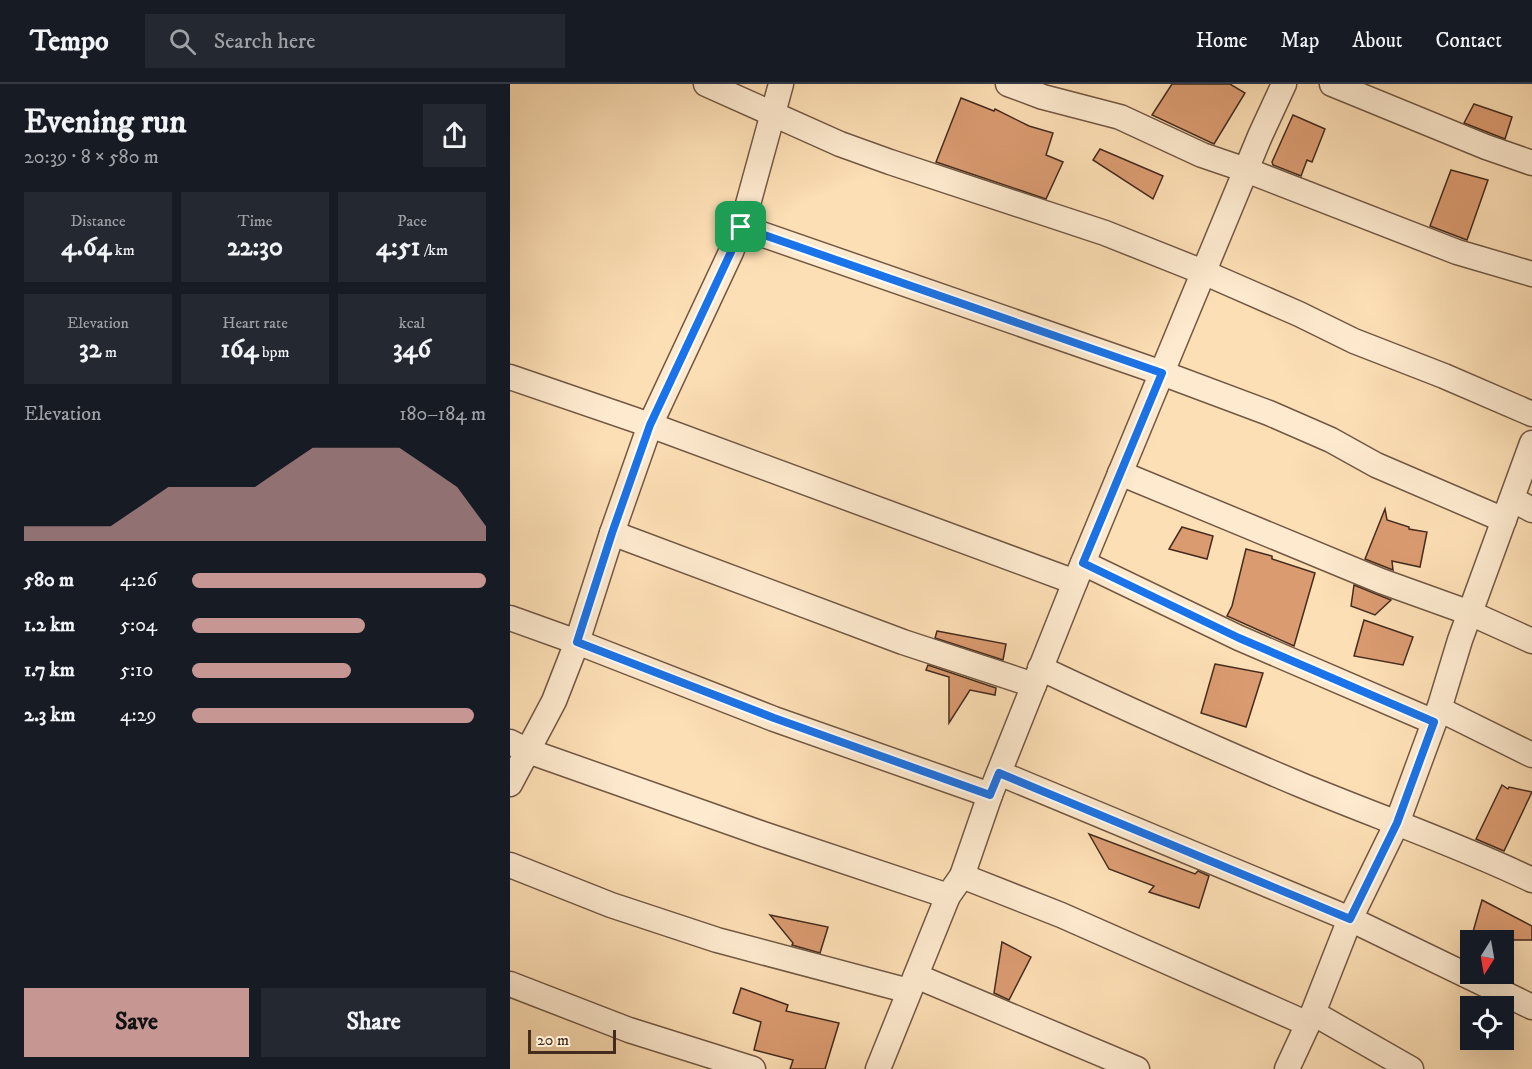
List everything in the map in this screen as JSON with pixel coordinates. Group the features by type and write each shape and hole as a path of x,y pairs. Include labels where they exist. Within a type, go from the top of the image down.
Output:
{"street":[{"path":"706,84 840,144 1105,233 1203,272 1354,341 1532,414"},
{"path":"510,784 519,747 554,701 577,642 650,425 741,227 781,84"},
{"path":"1008,84 1043,97 1120,117 1202,155 1457,252 1532,274"},
{"path":"878,1069 948,896 963,876 994,784 1079,573 1203,272 1284,84"},
{"path":"1332,84 1486,147 1532,163"},
{"path":"741,227 1162,373 1302,426 1376,465 1516,510"},
{"path":"510,377 1079,573 1532,755"},
{"path":"1287,1069 1310,1019 1350,919 1397,823 1437,716 1470,613 1516,510 1532,443"},
{"path":"1120,473 1381,581 1470,613 1532,641"},
{"path":"612,533 903,642 1037,677 1478,854 1532,880"},
{"path":"510,618 774,718 994,784 1350,919 1532,1007"},
{"path":"519,747 763,834 948,896"},
{"path":"510,865 611,905 717,940 913,984 1137,1069"},
{"path":"963,876 1310,1019 1411,1069"},
{"path":"510,984 629,1030 753,1069"}],"building":[{"path":"1172,84 1230,84 1245,93 1214,144 1152,115"},
{"path":"961,98 994,111 995,109 1029,126 1053,133 1046,155 1063,162 1046,199 936,162"},
{"path":"1474,104 1512,117 1505,139 1464,123"},
{"path":"1293,115 1325,129 1312,162 1307,160 1301,176 1273,165 1272,162"},
{"path":"1100,149 1163,176 1153,199 1093,160"},
{"path":"1451,170 1488,180 1467,240 1430,226"},
{"path":"1385,509 1387,520 1409,527 1409,529 1427,532 1420,567 1392,561 1393,570 1365,559"},
{"path":"1182,527 1213,536 1207,559 1169,549"},
{"path":"1246,549 1272,556 1272,559 1315,573 1294,646 1227,616 1232,606"},
{"path":"1354,585 1391,600 1375,615 1351,606"},
{"path":"1364,620 1413,637 1403,665 1354,656"},
{"path":"937,631 1006,644 1003,660 935,638"},
{"path":"1215,664 1263,673 1246,727 1201,713"},
{"path":"928,665 996,688 995,695 970,690 949,723 949,677 926,670"},
{"path":"1502,785 1508,789 1509,787 1532,792 1504,851 1476,839"},
{"path":"1089,834 1195,874 1198,871 1209,876 1199,908 1149,892 1154,886 1109,869"},
{"path":"1482,900 1532,926 1532,940 1514,940 1514,930 1474,930"},
{"path":"770,915 828,927 820,953 792,945 793,943"},
{"path":"1002,942 1031,957 1009,1000 994,993"},
{"path":"741,988 788,1005 786,1011 839,1023 825,1069 790,1069 793,1060 754,1050 761,1022 733,1013"}],"route":[{"path":"741,227 1162,373 1083,563 1239,638 1434,722 1397,823 1350,919 999,773 990,795 774,718 577,642 650,425 741,227"}]}
